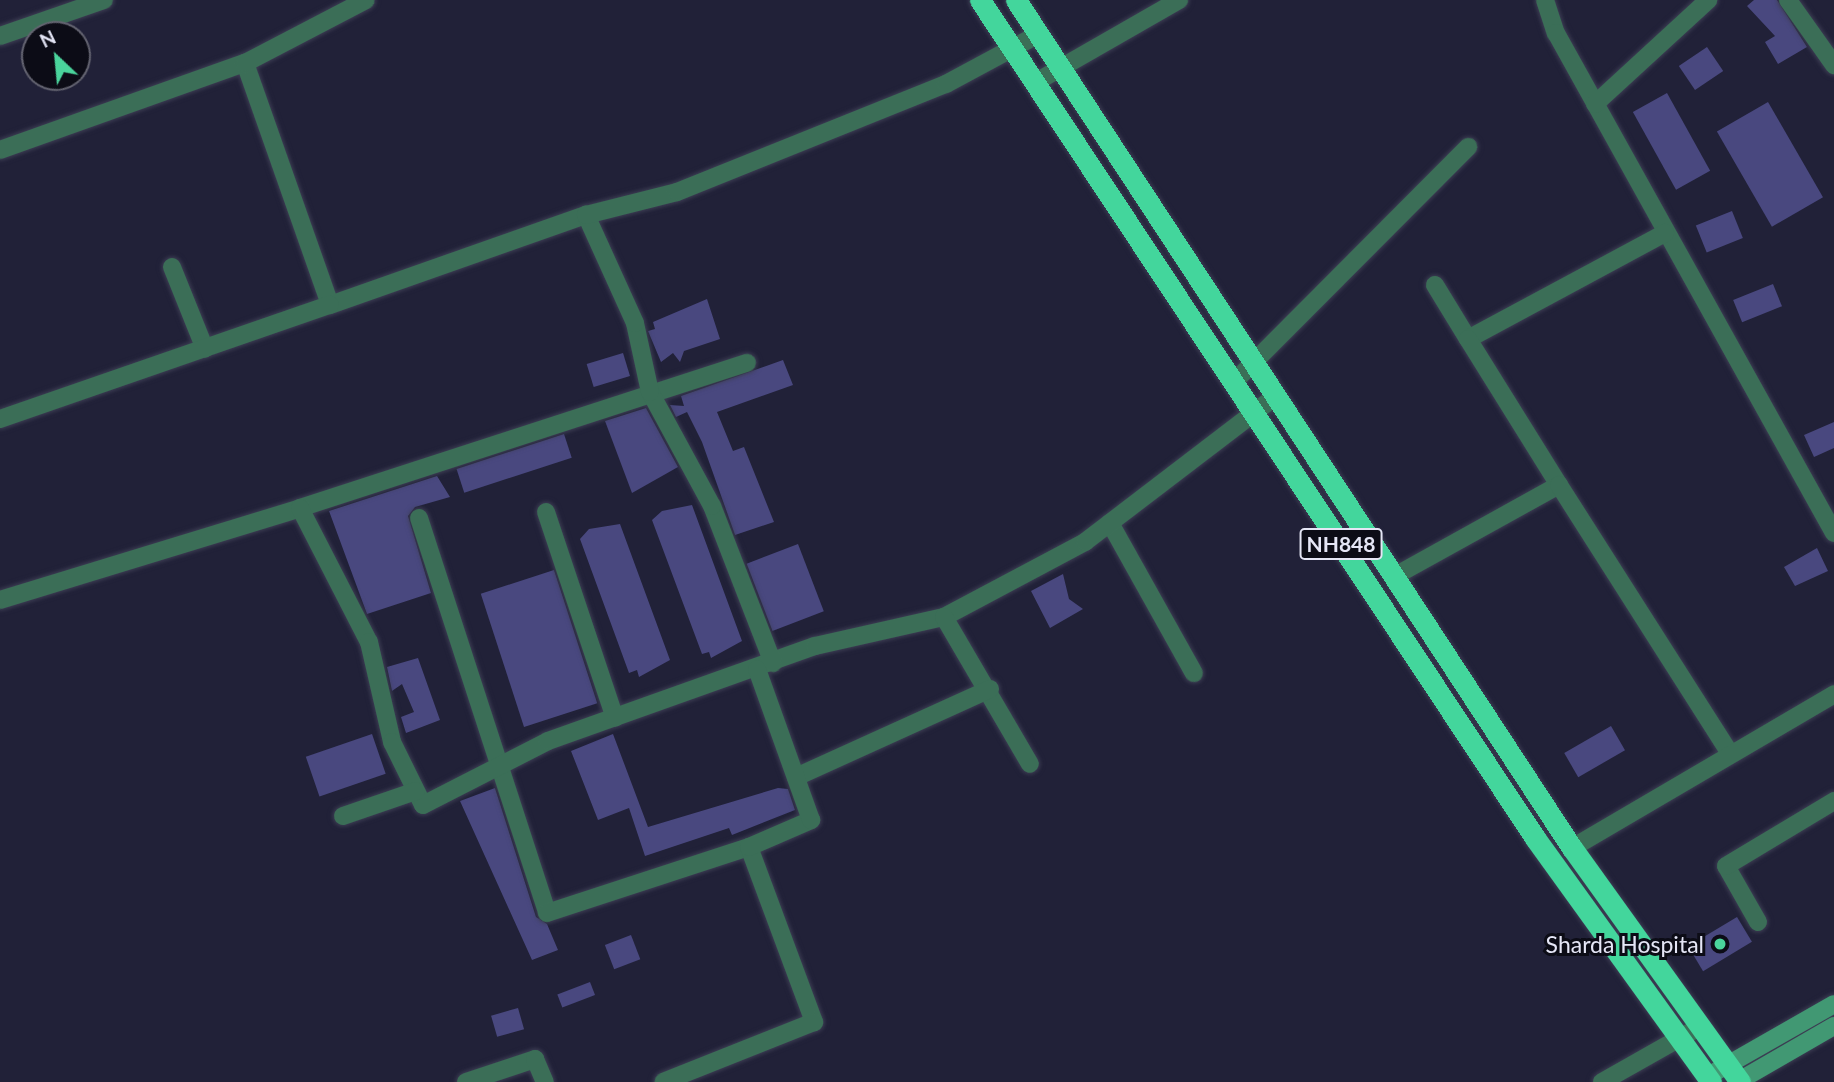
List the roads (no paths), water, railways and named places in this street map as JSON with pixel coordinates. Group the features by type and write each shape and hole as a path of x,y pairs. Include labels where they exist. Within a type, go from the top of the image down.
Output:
{"highway":[{"name":"NH848","path":"980,0 1535,838 1709,1079"},
{"name":"NH848","path":"1016,0 1572,848 1736,1077"},
{"path":"1098,176 1122,160"},
{"path":"1168,281 1192,266"},
{"path":"1605,932 1624,920"}],"main road":[{"path":"1736,1077 1834,1004"},
{"path":"1709,1079 1736,1077 1834,1026"}],"street":[{"path":"0,36 104,0"},
{"path":"0,150 245,64 366,0"},
{"path":"1036,82 1179,0"},
{"path":"1545,0 1595,104 1834,533"},
{"path":"1595,104 1707,0"},
{"path":"1788,0 1834,65"},
{"path":"0,419 586,215 677,192 946,84 1039,34"},
{"path":"245,64 330,305"},
{"path":"1234,382 1255,364 1468,147"},
{"path":"419,518 547,913 749,846 811,820 765,666 712,506 650,392 635,323 586,215"},
{"path":"1468,339 1665,233"},
{"path":"172,267 205,349"},
{"path":"1435,285 1729,752"},
{"path":"0,600 568,425 650,392 747,363"},
{"path":"300,508 369,642 392,742 423,805 501,765 615,718 815,646 944,617 1110,523 1182,461 1276,396"},
{"path":"1393,577 1559,485"},
{"path":"546,512 615,718"},
{"path":"1110,523 1194,673"},
{"path":"944,617 990,689 1030,764"},
{"path":"796,777 990,689"},
{"path":"1572,848 1729,752 1834,694"},
{"path":"343,816 416,791"},
{"path":"1758,922 1727,866 1834,801"},
{"path":"663,1082 692,1077 814,1022 749,846"},
{"path":"1602,1082 1701,1026"},
{"path":"466,1082 535,1059 545,1082"}],"place":[{"name":"Sharda Hospital","path":"1720,944"}]}
